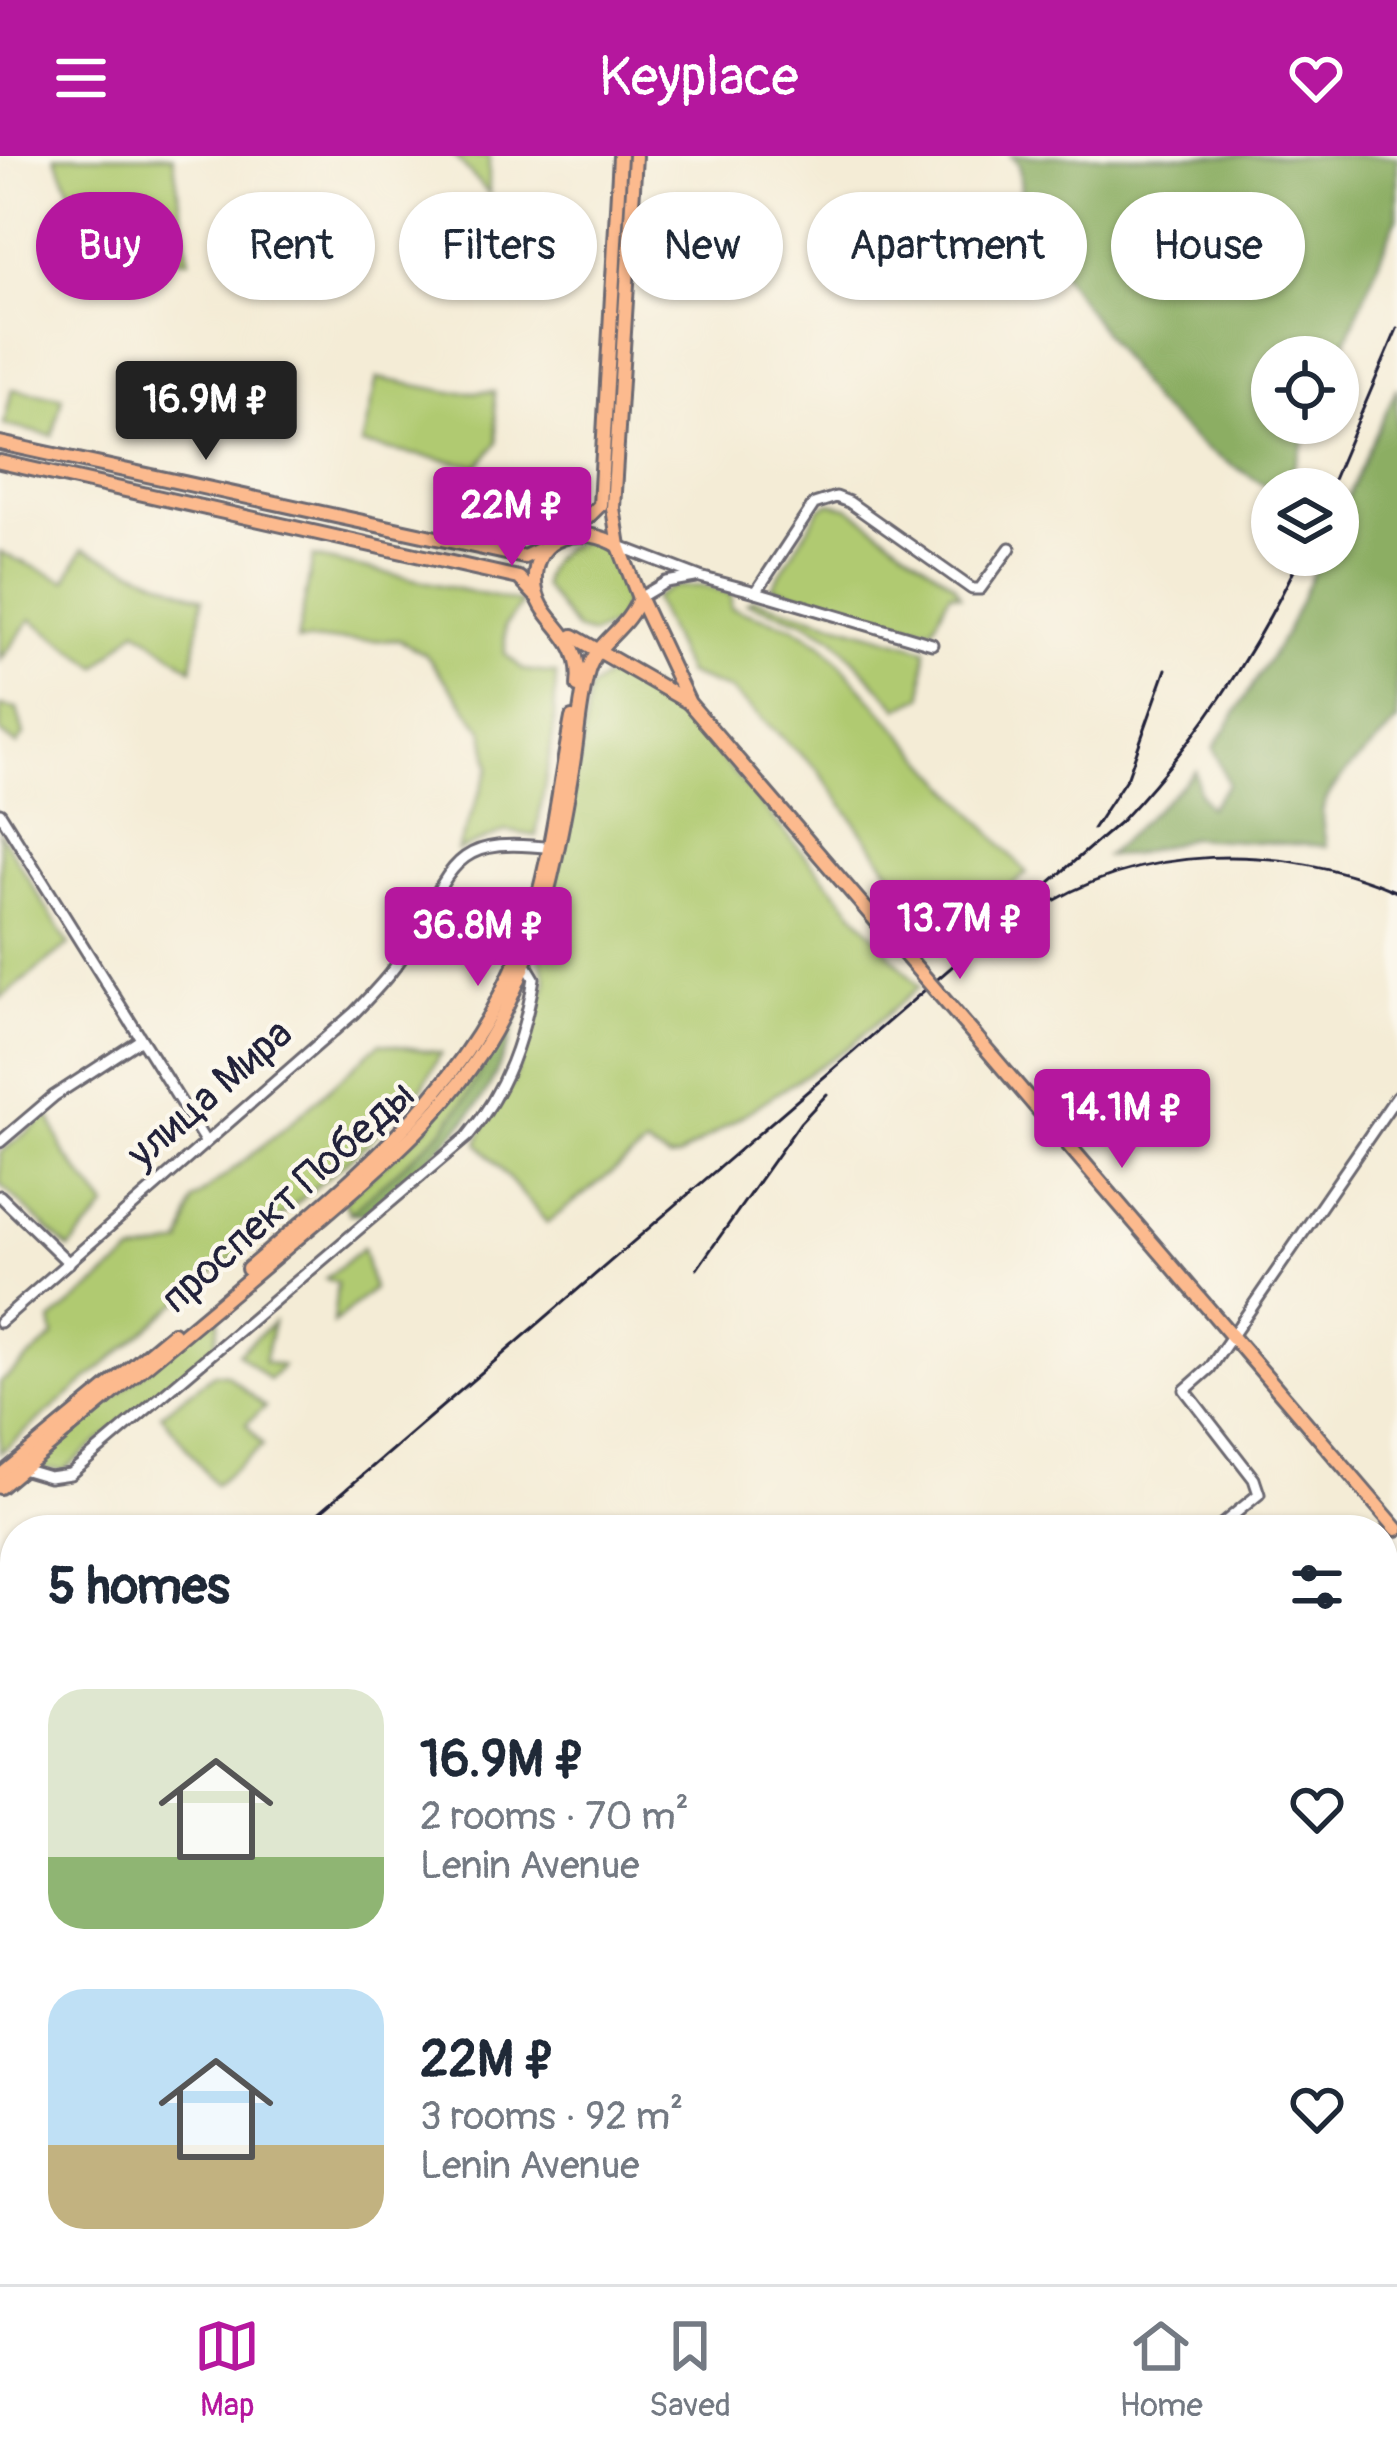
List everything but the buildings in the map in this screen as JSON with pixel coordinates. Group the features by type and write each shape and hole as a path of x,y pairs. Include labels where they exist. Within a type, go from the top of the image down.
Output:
{"main road":[{"path":"0,442 524,556 549,546 571,534 600,505 620,156"},
{"path":"635,156 613,508 619,546 639,598 689,703 1385,1515"},
{"path":"0,461 519,578 578,657 582,687"},
{"path":"571,534 598,535 619,546"},
{"path":"538,598 536,568 549,546"},
{"path":"573,636 610,638 628,622 639,598"},
{"path":"556,624 689,703"},
{"name":"проспект Победы","path":"0,1487 419,1131 461,1081 485,1046 525,963 554,848 582,687 592,660 610,638"},
{"path":"582,687 606,668 635,672"},
{"name":"проспект Победы","path":"0,1476 319,1208 432,1101 498,1002 554,848"}],"street":[{"path":"756,592 814,504 824,499 849,502 972,589 987,582 1010,548"},
{"path":"619,546 700,577 932,644"},
{"path":"639,598 666,582 700,577"},
{"path":"0,813 205,1141"},
{"name":"улица Мира","path":"0,1322 388,979 452,866 504,843 554,848"},
{"path":"22,1469 49,1477 70,1474 466,1138 491,1106 511,1068 535,978 525,963"},
{"path":"0,1142 54,1096 140,1040"},
{"path":"1233,1515 1259,1494 1246,1468 1185,1390 1210,1368 1397,1096"},
{"path":"0,1196 69,1263"}],"green space":[{"path":"55,156 173,156 179,192 71,192"},
{"path":"454,156 489,156 487,192"},
{"path":"1011,156 1397,156 1397,217 1348,336 1251,336 1251,444 1303,444 1294,468 1251,468 1251,476 1205,449 1154,404 1080,300 1087,300 1087,192 1021,192 1019,164"},
{"path":"183,221 189,260 183,259"},
{"path":"377,378 451,392 494,392 497,443 478,466 362,445"},
{"path":"1397,387 1397,721 1328,796 1322,812 1326,846 1190,838 1131,855 1106,856 1196,771 1199,792 1209,808 1228,784 1214,748 1286,632 1311,576 1359,576 1359,471"},
{"path":"12,389 62,397 53,436 4,425"},
{"path":"830,503 848,507 954,584 960,595 950,592 933,628 772,587 820,508"},
{"path":"588,540 609,554 627,595 618,623 592,635 576,630 543,586 556,554"},
{"path":"83,549 203,598 192,669 137,629 98,667 31,619 0,661 0,552 66,581"},
{"path":"313,557 522,603 505,626 505,654 524,670 556,674 554,729 536,836 506,831 457,851 490,767 484,731 425,654 399,640 297,641"},
{"path":"703,586 731,594 731,608 794,627 822,644 1027,873 983,908 927,906 905,892 818,770 730,690 687,674 653,598 672,587"},
{"path":"753,599 926,649 923,696 899,708 833,637 804,621 747,603"},
{"path":"609,674 650,688 676,706 919,987 850,1046 678,1157 669,1159 646,1146 547,1223 478,1143 512,1085 547,981 536,944 580,764 589,690"},
{"path":"0,706 17,709 24,735 17,745 0,732"},
{"path":"0,832 69,945 0,999"},
{"path":"524,978 509,1043 497,1037 467,1097 444,1129 350,1213 343,1201 428,1126"},
{"path":"497,1037 509,1043 489,1088 460,1127 365,1214 350,1213 444,1129 467,1097"},
{"path":"380,1043 441,1053 423,1086 366,1145 0,1453 0,1383 54,1337 51,1321 132,1255 182,1244 193,1201"},
{"path":"49,1115 65,1154 107,1207 69,1249 0,1184 0,1153"},
{"path":"363,1248 373,1289 333,1324 337,1283 325,1279"},
{"path":"214,1313 219,1319 215,1345 64,1470 42,1469 37,1462"},
{"path":"273,1323 264,1362 283,1366 269,1380 238,1353"},
{"path":"215,1373 226,1374 265,1407 246,1424 263,1446 215,1485 161,1414"}],"railway":[{"path":"1338,468 1397,329"},
{"path":"316,1515 1122,820 1222,695 1290,576"},
{"path":"1093,829 1128,776 1166,669"},
{"path":"1031,915 1117,874 1211,857 1306,864 1397,892"},
{"path":"697,1269 800,1123 827,1094"}]}
